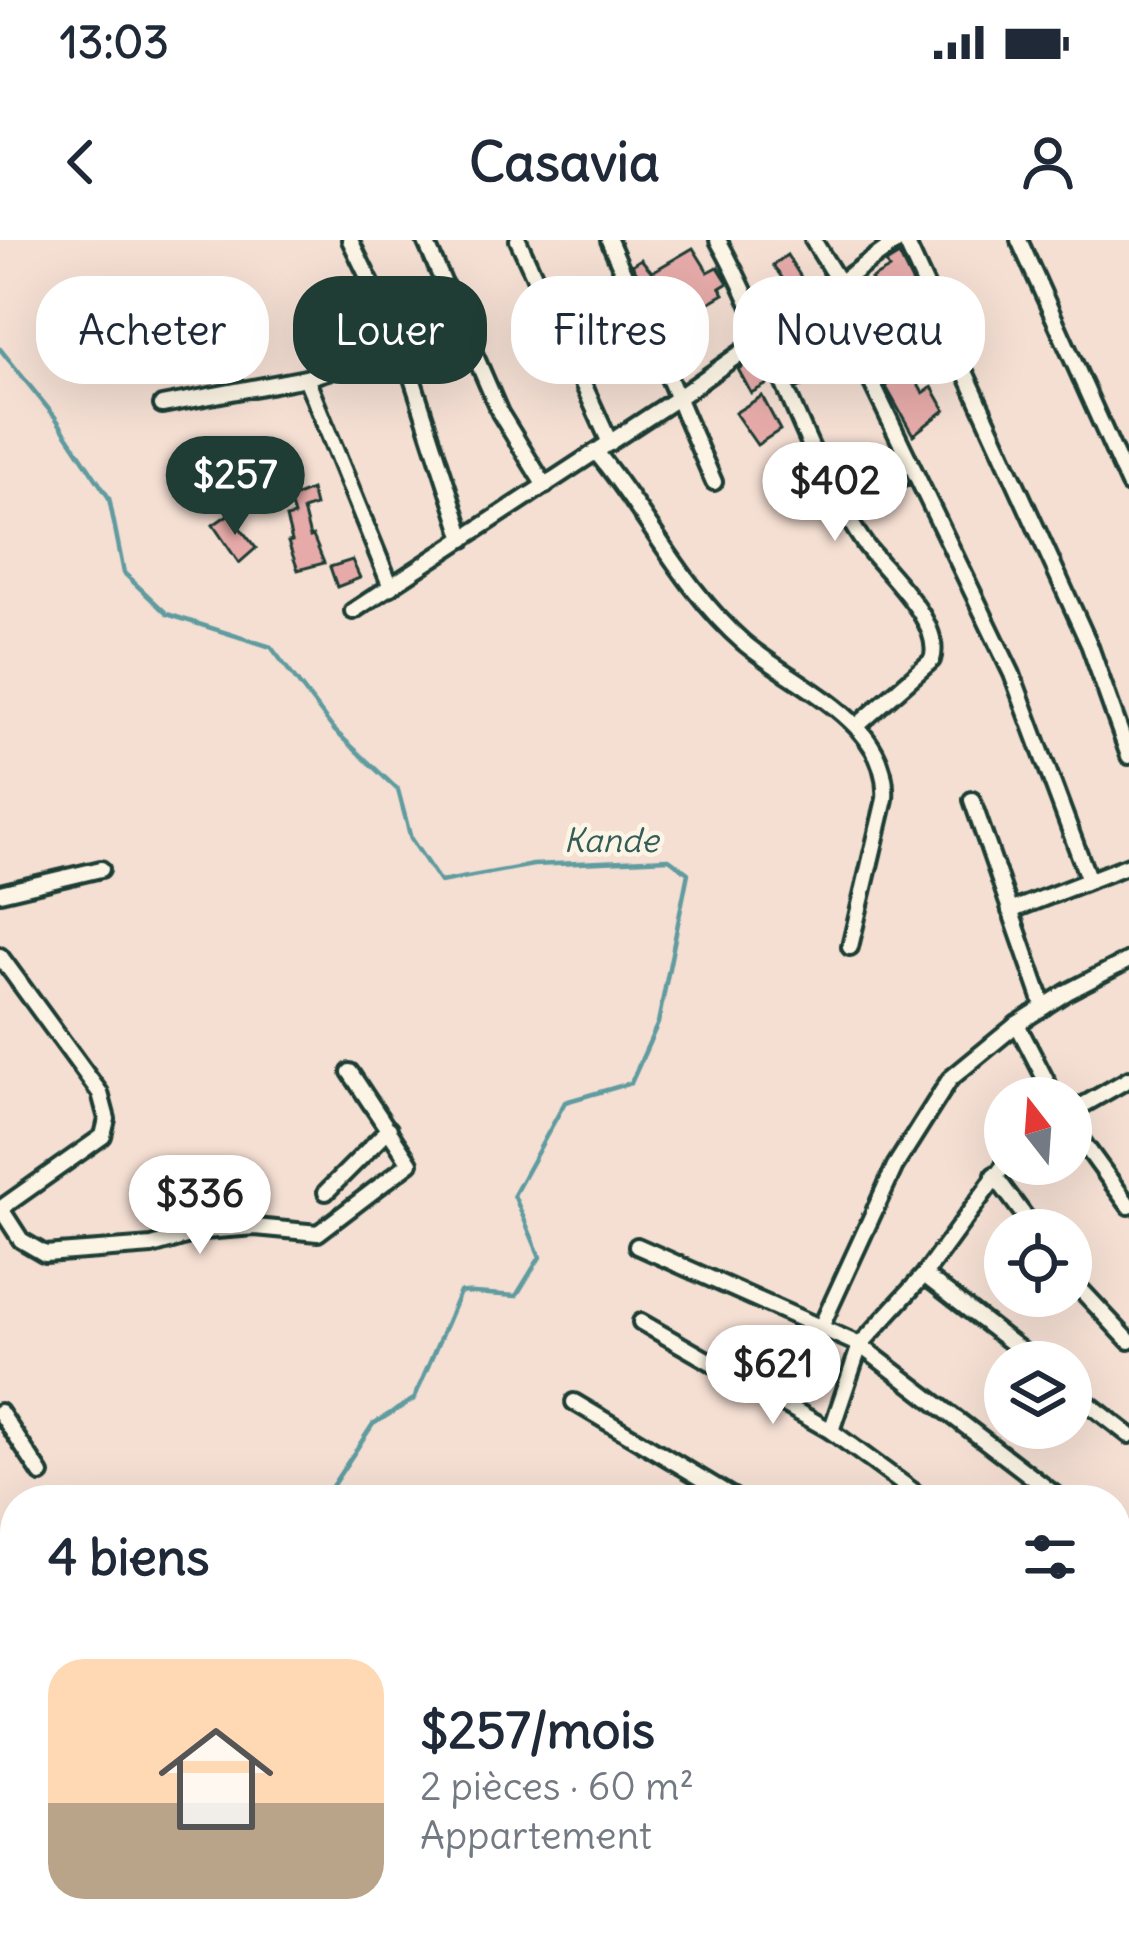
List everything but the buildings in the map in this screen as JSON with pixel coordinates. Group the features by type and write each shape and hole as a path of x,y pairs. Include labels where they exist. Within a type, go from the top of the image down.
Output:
{"street":[{"path":"350,240 367,276"},
{"path":"425,240 500,413 545,486"},
{"path":"518,240 610,442"},
{"path":"609,240 714,482"},
{"path":"718,240 735,276"},
{"path":"813,240 828,276"},
{"path":"849,276 902,240 1089,644 1129,756"},
{"path":"1019,240 1129,485"},
{"path":"353,611 733,360"},
{"path":"162,405 293,380"},
{"path":"308,384 391,586"},
{"path":"414,384 464,539"},
{"path":"784,384 828,485 867,547 919,610 933,642 932,660 857,726"},
{"path":"878,384 1012,674 1088,878"},
{"path":"596,452 714,614 746,644 857,726 880,757 886,775 885,799 850,947"},
{"path":"972,800 1044,1006"},
{"path":"1010,910 1129,866"},
{"path":"0,893 101,868"},
{"path":"0,956 100,1094 107,1119 103,1136 0,1209 21,1240 45,1254 152,1246 203,1231 255,1227 311,1234 325,1230 409,1166 350,1072"},
{"path":"821,1327 896,1166 950,1079 1044,1006 1129,960"},
{"path":"1017,1024 1044,1077"},
{"path":"1092,1100 1129,1079"},
{"path":"326,1192 389,1129"},
{"path":"1092,1154 1128,1203"},
{"path":"831,1431 860,1345 924,1275 989,1185"},
{"path":"637,1246 860,1345 1043,1485"},
{"path":"924,1275 1009,1341"},
{"path":"1092,1301 1129,1341"},
{"path":"641,1322 831,1431 905,1485"},
{"path":"574,1402 713,1485"},
{"path":"1092,1406 1129,1435"},
{"path":"0,1412 41,1474"}],"waterway":[{"name":"Kande","path":"0,349 55,417 109,498 124,573 167,614 271,647 334,730 398,790 411,839 440,882 533,865 669,859 688,873 658,1023 631,1083 565,1102 514,1195 540,1257 516,1296 460,1292 414,1399 373,1424 333,1485"}]}
